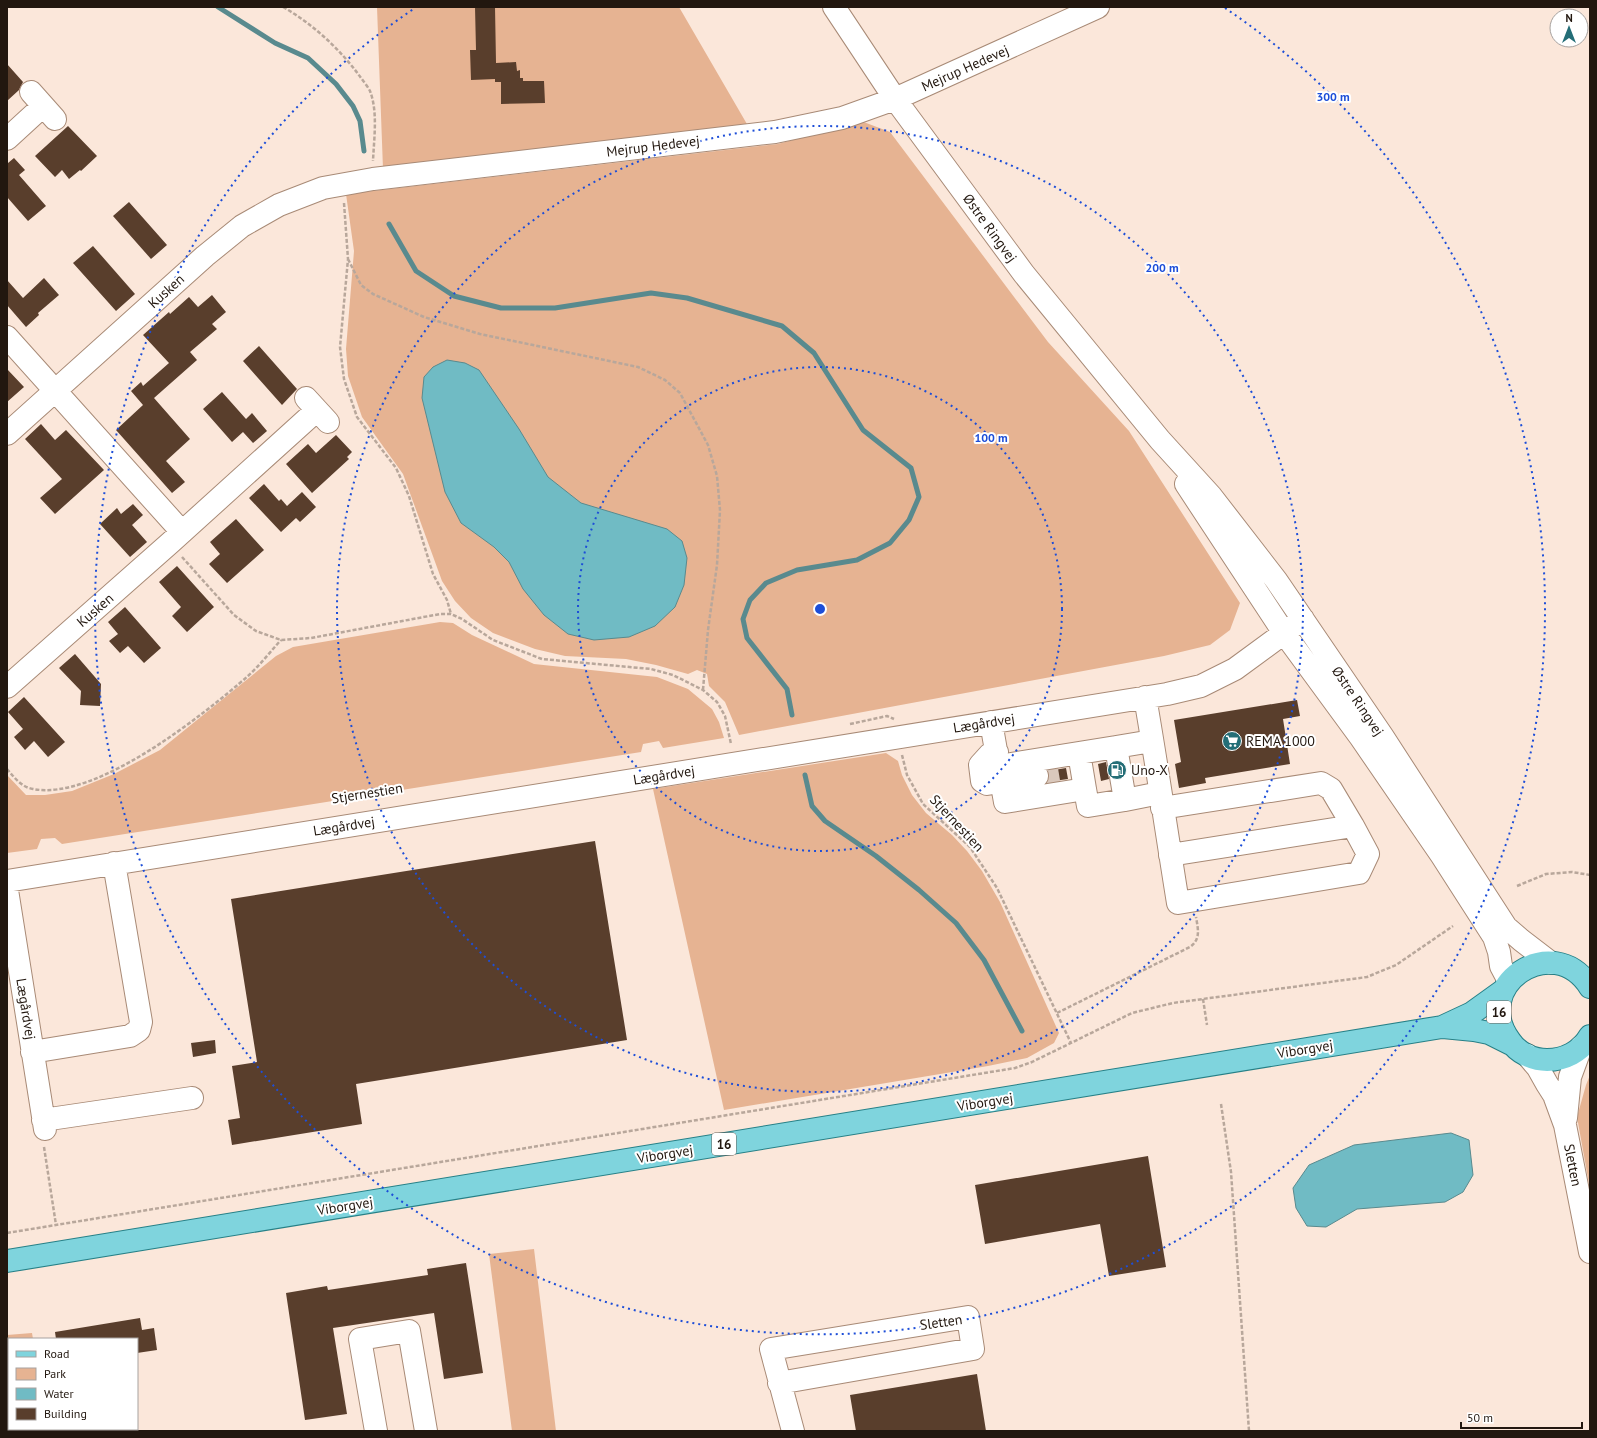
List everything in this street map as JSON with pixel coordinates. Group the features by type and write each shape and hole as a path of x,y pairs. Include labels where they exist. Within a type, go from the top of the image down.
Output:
{"main road":[{"name":"16","path":"1586,1042 1564,1058 1554,1060 1536,1059 1519,1050 1504,1032 1500,1018 1501,999 1506,985 1524,969 1532,965 1551,963 1569,967 1588,982"},
{"name":"Viborgvej","path":"7,1261 1442,1027 1472,1013 1506,985"},
{"name":"Viborgvej","path":"1442,1027 1481,1032 1519,1050"}],"street":[{"name":"Østre Ringvej","path":"834,7 895,99 1024,274 1160,440 1211,496 1276,580 1383,737 1506,927 1520,940 1551,963"},
{"name":"Mejrup Hedevej","path":"205,256 242,226 279,205 322,188 373,179 775,132 842,118 895,99 1098,7"},
{"path":"7,138 43,106"},
{"name":"Kusken","path":"7,434 205,256"},
{"path":"7,337 56,391 176,538"},
{"name":"Kusken","path":"7,687 176,538 317,410"},
{"name":"Østre Ringvej","path":"1160,440 1197,502 1284,633 1361,738 1442,856 1494,937 1499,952 1506,985"},
{"name":"Lægårdvej","path":"7,881 1145,697 1202,686 1235,669 1303,619"},
{"path":"1078,770 1088,806 1125,800 1161,801 1320,783 1331,789 1368,854 1359,873 1178,903 1161,801 1145,697"},
{"path":"991,722 1005,802 1078,770 1116,747 1152,741"},
{"path":"1116,747 1125,800"},
{"path":"999,767 1078,770"},
{"path":"999,767 1037,776"},
{"path":"1170,855 1353,826"},
{"path":"32,1052 130,1036 139,1030 141,1022 114,863"},
{"name":"Lægårdvej","path":"7,890 44,1125"},
{"name":"Sletten","path":"1565,1125 1570,1077 1586,1042"},
{"name":"Sletten","path":"1519,1050 1538,1068 1554,1095 1565,1125 1590,1252"},
{"path":"44,1125 192,1098"},
{"name":"Sletten","path":"779,1383 973,1349 968,1317 770,1349 779,1383 793,1431"},
{"path":"376,1431 360,1340 409,1331 426,1431"}],"path":[{"path":"283,7 296,14 327,39 354,67 370,90 374,112 373,179"},
{"path":"343,184 348,259 340,347 344,379 357,417 396,468 409,496 433,574 447,600 451,614"},
{"path":"348,259 361,285 373,294 424,317 480,334 638,367 665,380 680,393 708,446 717,476 720,510 718,565 708,630 703,690"},
{"path":"176,538 234,615 256,631 281,640 311,638 440,614 451,614 462,619 493,640 542,659 651,669 673,675 703,690 717,702 725,716 731,744 738,743"},
{"path":"7,769 20,784 32,789 58,790 89,781 136,760 200,716 249,675 281,640"},
{"name":"Stjernestien","path":"843,726 887,716 895,720 907,775 924,804 970,847 997,888 1071,1043"},
{"path":"1517,886 1546,874 1572,872 1590,875"},
{"path":"1057,1013 1194,945 1197,941 1198,931 1192,901"},
{"path":"7,1234 992,1073 1025,1065 1132,1013 1173,1002 1367,977 1396,965 1453,926"},
{"path":"1203,998 1207,1025"},
{"path":"1221,1104 1231,1172 1249,1431"},
{"path":"44,1125 42,1133 56,1225"}],"green space":[{"path":"377,7 679,7 751,131 520,151 383,169"},
{"path":"861,121 890,132 1048,342 1129,431 1240,603 1230,630 1210,645 1164,656 739,735 725,702 709,686 707,674 697,670 688,674 656,665 626,659 565,656 535,649 493,633 471,618 455,601 442,581 403,474 362,417 348,376 346,349 354,251 346,194 778,144"},
{"path":"440,622 453,623 472,635 534,664 657,677 688,689 712,709 719,722 724,738 663,748 659,741 643,744 641,752 62,844 55,838 41,839 37,849 7,853 7,775 26,795 45,795 72,791 114,774 160,750 276,656 293,647"},
{"path":"886,753 898,761 902,775 912,795 926,813 952,835 967,851 982,871 1000,902 1059,1033 1054,1043 1027,1058 988,1066 724,1110 653,789"},
{"path":"1590,1075 1590,1189 1577,1117"},
{"path":"534,1249 556,1431 512,1431 489,1254"},
{"path":"32,1333 33,1338 8,1338 8,1430 41,1431 7,1431 7,1335"}],"water":[{"path":"447,360 465,363 479,370 519,429 548,477 581,503 667,529 682,541 687,558 684,585 675,607 655,626 629,637 594,640 568,634 544,615 523,589 509,562 494,547 461,523 445,492 422,398 424,377 433,367"},
{"path":"1451,1133 1469,1140 1473,1175 1463,1192 1445,1202 1357,1209 1326,1227 1307,1226 1296,1208 1293,1188 1309,1165 1354,1145"}],"building":[{"path":"475,7 495,7 496,63 516,62 517,71 520,70 520,78 523,78 523,81 544,81 545,103 501,104 501,82 495,82 495,79 471,80 470,50 476,50"},
{"path":"7,64 23,82 19,90 7,101"},
{"path":"68,126 97,156 81,171 80,170 69,179 62,170 55,177 35,156"},
{"path":"14,158 25,170 19,175 46,206 28,221 7,197 7,162 8,163"},
{"path":"129,202 167,245 151,259 113,216"},
{"path":"93,246 135,294 116,311 73,263"},
{"path":"44,278 59,295 38,313 39,315 26,327 7,305 7,280 23,298"},
{"path":"212,295 226,312 212,324 217,329 190,352 197,360 154,398 190,439 166,461 185,482 172,493 116,430 143,405 131,391 141,382 143,386 169,363 143,335 189,297 198,307"},
{"path":"259,346 297,389 282,405 243,361"},
{"path":"7,369 24,387 7,402"},
{"path":"222,392 246,419 252,413 267,431 253,443 243,432 232,442 203,409"},
{"path":"41,424 55,440 66,430 104,470 55,514 40,498 62,479 25,439"},
{"path":"336,435 352,452 347,457 349,459 312,493 286,464 308,444 316,453"},
{"path":"264,484 279,501 281,499 287,506 302,492 316,507 300,522 296,518 281,532 249,498"},
{"path":"133,504 143,515 132,525 147,542 130,557 100,524 117,508 121,514"},
{"path":"236,519 264,550 227,583 209,564 220,554 210,542"},
{"path":"177,566 214,607 187,632 172,616 181,607 159,582"},
{"path":"125,607 161,648 144,663 128,646 120,653 109,641 118,634 108,622"},
{"path":"75,654 101,684 100,706 80,705 81,691 59,668"},
{"path":"24,697 65,742 48,757 34,741 25,750 14,737 23,729 8,712"},
{"name":"REMA 1000","path":"1297,700 1300,716 1283,719 1290,764 1205,778 1206,783 1179,788 1175,764 1181,762 1174,720"},
{"path":"1106,762 1109,779 1101,781 1098,764"},
{"path":"1066,768 1068,779 1047,782 1049,774 1048,771"},
{"path":"595,841 627,1040 356,1084 362,1124 232,1145 228,1120 240,1118 232,1066 257,1062 231,899"},
{"path":"215,1040 216,1053 193,1057 191,1043"},
{"path":"1148,1156 1166,1267 1109,1276 1100,1224 985,1244 975,1185"},
{"path":"466,1263 483,1373 444,1379 434,1313 333,1328 347,1414 305,1420 286,1293 327,1286 328,1290 428,1275 427,1269"},
{"path":"140,1318 142,1330 154,1328 157,1350 138,1353 138,1338 56,1338 55,1332"},
{"path":"977,1374 986,1431 856,1431 850,1395"}],"waterway":[{"path":"218,7 275,43 308,58 336,84 353,106 360,121 364,151"},
{"path":"389,224 416,271 454,296 501,308 555,308 651,293 687,298 782,326 814,353 863,430 911,468 919,497 909,520 890,543 857,560 797,570 766,583 750,600 743,619 747,638 787,689 792,715"},
{"path":"805,775 812,806 825,821 876,856 919,890 956,923 984,960 1022,1031"}],"tunnel":[{"path":"1037,776 1067,771"}],"place":[{"name":"REMA 1000","path":"1232,741"},
{"name":"Uno-X","path":"1117,770"}]}
